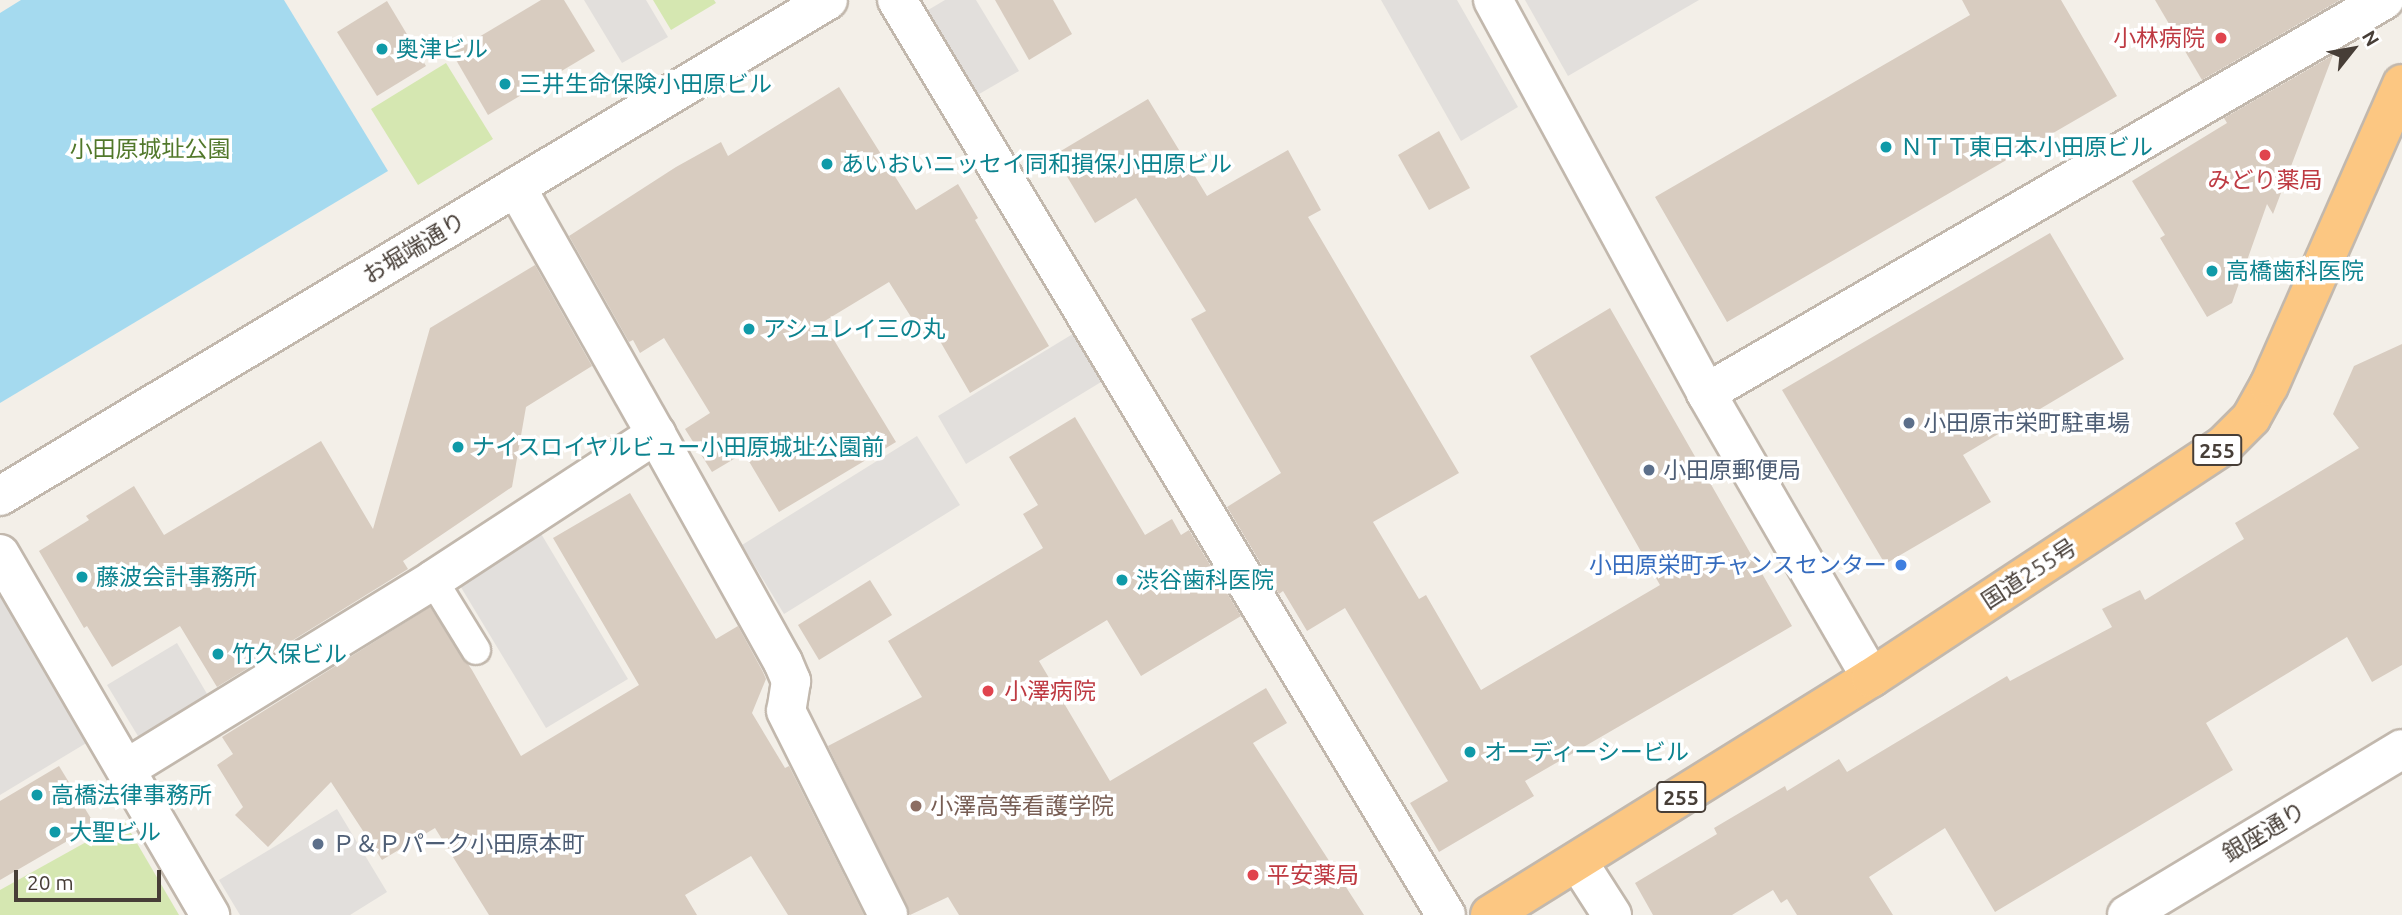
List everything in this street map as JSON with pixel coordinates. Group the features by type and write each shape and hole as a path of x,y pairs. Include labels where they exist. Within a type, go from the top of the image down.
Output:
{"highway":[{"name":"国道255号","path":"1490,915 1871,678 2224,445 2251,418 2269,386 2402,84"}],"street":[{"name":"お堀端通り","path":"0,496 828,0"},
{"path":"897,0 1446,915"},
{"path":"1493,0 1706,393 1871,678"},
{"path":"1706,393 2384,0"},
{"path":"516,187 783,662 791,681 786,711 888,915"},
{"path":"126,769 433,580 656,434"},
{"path":"0,554 210,915"},
{"name":"銀座通り","path":"2127,915 2402,749"},
{"path":"1578,862 1612,915"}],"lane":[{"path":"433,580 476,650"}],"green space":[{"path":"653,0 714,0 716,3 671,30"},
{"path":"446,63 493,139 418,185 371,109"},
{"path":"124,821 179,915 0,915 0,890"}],"shaded area":[{"path":"584,0 646,0 668,37 622,63"},
{"path":"945,0 976,0 1019,71 974,97 923,13"},
{"path":"1381,0 1457,0 1518,107 1461,141"},
{"path":"1525,0 1699,0 1568,76"},
{"path":"1076,332 1106,379 966,464 938,416"},
{"path":"917,436 960,505 784,614 742,545"},
{"path":"537,527 628,679 546,728 456,579"},
{"path":"0,594 88,742 0,795"},
{"path":"177,643 213,704 144,746 107,685"},
{"name":"Ｐ＆Ｐパーク小田原本町","path":"337,809 387,892 350,915 240,915 219,880"}],"water":[{"name":"小田原城址公園","path":"21,0 284,0 388,171 0,403 0,13"}],"building":[{"name":"三井生命保険小田原ビル","path":"541,0 564,0 595,51 488,115 452,53"},
{"path":"995,0 1053,0 1072,34 1029,60"},
{"name":"ＮＴＴ東日本小田原ビル","path":"1962,0 2061,0 2117,96 1727,322 1655,197 1970,15"},
{"name":"小林病院","path":"2155,0 2340,0 2202,80"},
{"name":"奥津ビル","path":"387,1 426,66 377,96 337,32"},
{"path":"2333,55 2273,214 2267,204 2232,303 2207,317 2160,238 2165,235 2132,181 2227,123 2224,118"},
{"path":"839,87 916,210 958,184 978,218 975,220 1049,346 970,393 933,329 923,336 889,282 823,322 896,442 779,512 744,453 712,472 685,429 710,413 664,338 640,353 633,340 629,342 569,236 676,167 721,142 728,156"},
{"path":"1148,99 1207,196 1288,150 1321,210 1308,217 1459,473 1373,522 1419,599 1426,595 1481,690 1660,585 1530,356 1610,308 1792,626 1525,781 1534,796 1439,852 1410,803 1448,781 1345,608 1307,631 1283,591 1279,594 1227,507 1281,473 1191,319 1206,311 1136,198 1095,223 1054,155"},
{"path":"1439,131 1470,188 1429,210 1398,155"},
{"name":"小田原市栄町駐車場","path":"2050,233 2124,359 1963,455 1991,502 1885,564 1782,390"},
{"path":"535,265 592,366 526,407 512,487 403,561 408,569 217,687 180,626 112,667 87,626 84,628 39,551 89,520 86,516 134,486 164,535 321,441 373,529 430,328"},
{"path":"2402,344 2402,665 2372,682 2347,637 2206,723 2233,770 1995,912 1945,828 1869,877 1893,915 1797,915 1787,899 1781,903 1773,890 1732,915 1653,915 1635,883 1717,834 1714,828 1785,786 1787,791 1839,759 1847,772 2007,676 2010,681 2112,627 2102,609 2140,590 2145,600 2244,539 2235,523 2359,448 2333,414 2354,366"},
{"path":"1075,417 1145,535 1172,519 1181,535 1189,530 1241,616 1141,676 1107,620 1039,661 1110,781 1266,688 1287,723 1253,743 1364,915 959,915 948,897 910,915 828,746 922,697 888,641 1043,548 1023,514 1038,505 1009,457"},
{"path":"630,493 716,639 738,626 766,679 752,713 785,768 789,766 864,915 788,915 751,856 685,895 697,915 489,915 435,828 382,860 331,782 268,847 235,815 243,807 217,765 233,754 222,737 430,607 472,670 521,756 639,685 553,538"},
{"path":"870,580 892,615 819,660 798,625"},
{"path":"59,766 95,825 0,880 0,801"}],"place":[{"name":"小林病院","path":"2221,38"},
{"name":"奥津ビル","path":"382,49"},
{"name":"三井生命保険小田原ビル","path":"505,84"},
{"name":"ＮＴＴ東日本小田原ビル","path":"1886,147"},
{"name":"みどり薬局","path":"2265,155"},
{"name":"あいおいニッセイ同和損保小田原ビル","path":"827,164"},
{"name":"高橋歯科医院","path":"2212,271"},
{"name":"アシュレイ三の丸","path":"749,329"},
{"name":"小田原市栄町駐車場","path":"1909,423"},
{"name":"ナイスロイヤルビュー小田原城址公園前","path":"458,447"},
{"name":"小田原郵便局","path":"1649,470"},
{"name":"小田原栄町チャンスセンター","path":"1901,565"},
{"name":"藤波会計事務所","path":"82,577"},
{"name":"渋谷歯科医院","path":"1122,580"},
{"name":"竹久保ビル","path":"218,654"},
{"name":"小澤病院","path":"988,691"},
{"name":"オーディーシービル","path":"1470,752"},
{"name":"高橋法律事務所","path":"37,795"},
{"name":"小澤高等看護学院","path":"916,806"},
{"name":"大聖ビル","path":"55,832"},
{"name":"Ｐ＆Ｐパーク小田原本町","path":"318,844"},
{"name":"平安薬局","path":"1253,875"}]}
